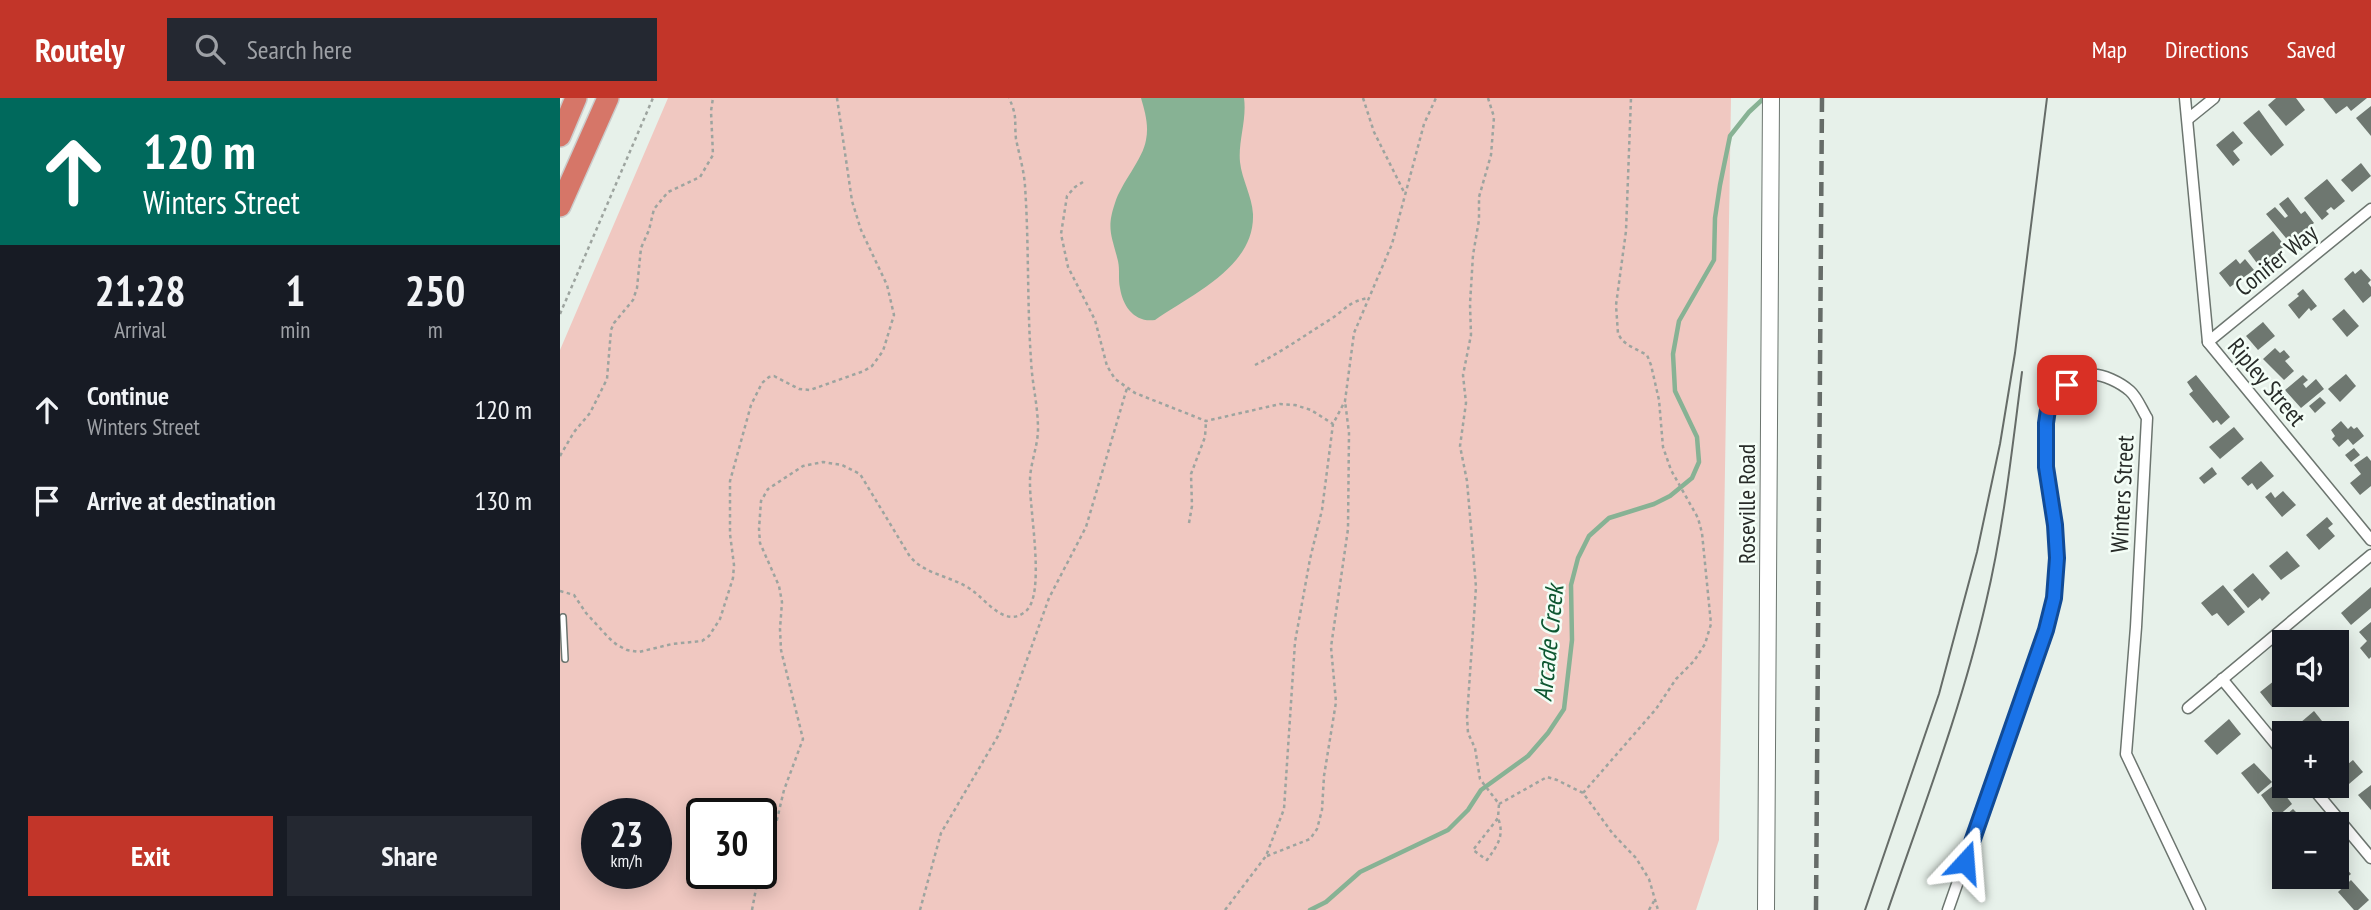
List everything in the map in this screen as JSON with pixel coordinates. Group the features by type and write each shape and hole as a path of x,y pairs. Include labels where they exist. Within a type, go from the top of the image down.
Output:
{"highway":[{"path":"560,136 576,98"},
{"path":"560,206 608,98"}],"main road":[{"name":"Roseville Road","path":"1766,910 1771,98"}],"street":[{"name":"Ripley Street","path":"2185,98 2208,342 2371,540"},
{"path":"2188,119 2214,98"},
{"name":"Conifer Way","path":"2208,342 2371,209"},
{"name":"Winters Street","path":"1948,910 2046,630 2054,598 2057,558 2055,525 2046,467 2049,403 2067,385 2091,374 2109,378 2131,391 2147,418 2126,754 2200,910"},
{"path":"2188,708 2371,555"},
{"path":"2222,679 2272,739"},
{"path":"2321,798 2371,858"}],"lane":[{"path":"563,617 565,659"}],"path":[{"path":"560,314 653,98"},
{"path":"560,456 573,432 590,413 607,379 611,330 633,300 637,288 641,248 654,209 668,192 700,177 713,155 713,98"},
{"path":"560,591 574,595 609,638 627,650 639,652 672,644 702,641 709,636 720,619 733,579 730,481 751,405 762,383 774,376 799,389 810,390 864,371 872,366 883,351 894,315 892,303 887,285 858,223 852,201 837,98"},
{"path":"777,819 784,790 803,739 782,650 782,602 779,586 760,543 759,514 761,501 768,489 803,467 823,462 842,466 860,474 909,555 920,566 973,590 992,610 1005,615 1018,615 1028,611 1032,601 1037,557 1030,478 1038,432 1037,409 1031,362 1025,185 1016,136 1017,120 1009,98"},
{"path":"1363,98 1374,132 1405,195"},
{"path":"1266,856 1310,839 1317,829 1322,810 1324,776 1336,702 1331,647 1348,528 1349,433 1345,401 1354,333 1392,244 1424,124 1436,98"},
{"path":"1488,98 1494,117 1491,155 1479,197 1470,304 1471,335 1463,374 1466,403 1460,446 1467,481 1476,587 1468,733 1475,748 1480,779 1499,804 1498,818 1501,826 1500,841 1487,860 1473,850 1498,818"},
{"path":"1583,793 1656,709 1676,679 1695,660 1705,644 1711,624 1702,533 1691,502 1671,470 1663,447 1659,400 1651,365 1647,355 1622,340 1616,318 1626,231 1631,98"},
{"path":"1083,182 1074,187 1067,196 1061,234 1068,267 1095,320 1107,366 1115,379 1127,388 1206,421 1280,404 1311,410 1334,424"},
{"path":"1255,365 1279,353 1333,318 1353,301 1368,298"},
{"path":"920,910 941,832 998,736 1049,598 1080,542 1127,388"},
{"path":"1225,910 1266,856 1284,809 1295,642 1322,510 1334,424 1345,401"},
{"path":"1189,523 1192,506 1191,474 1205,437 1206,421"},
{"path":"1499,804 1547,778 1583,793 1613,834 1636,858 1649,880 1657,910"},
{"path":"752,910 756,889"},
{"path":"1649,910 1654,901"}],"shaded area":[{"path":"668,98 1731,98 1719,840 1696,910 560,910 560,350"},
{"path":"1141,98 1244,98 1240,162 1253,214 1251,233 1233,264 1203,289 1155,320 1136,316 1124,301 1110,226 1118,195 1141,155 1146,140 1147,124"}],"building":[{"path":"2276,98 2296,98 2305,110 2286,126 2268,105"},
{"path":"2323,98 2367,98 2351,111 2347,106 2336,114"},
{"path":"2371,106 2371,136 2356,118"},
{"path":"2259,110 2284,145 2271,156 2243,123"},
{"path":"2233,131 2243,143 2233,151 2240,160 2233,166 2216,145"},
{"path":"2361,163 2371,176 2352,192 2341,180"},
{"path":"2327,179 2345,201 2334,210 2331,207 2326,211 2329,214 2322,220 2304,198"},
{"path":"2288,197 2301,214 2305,211 2314,223 2290,243 2266,214 2275,207 2285,218 2288,216 2279,204"},
{"path":"2273,231 2285,246 2259,266 2248,251"},
{"path":"2236,259 2240,264 2245,259 2254,270 2230,287 2219,273"},
{"path":"2361,269 2371,280 2368,283 2371,296 2363,303 2344,279 2353,271 2355,274"},
{"path":"2303,289 2317,306 2311,311 2309,308 2299,319 2288,305"},
{"path":"2344,309 2359,326 2347,337 2332,319"},
{"path":"2263,322 2275,336 2258,350 2246,336"},
{"path":"2275,348 2280,353 2284,350 2290,357 2285,361 2294,371 2284,380 2263,359"},
{"path":"2346,374 2356,386 2340,402 2328,389"},
{"path":"2196,375 2230,417 2221,425 2217,420 2213,423 2189,394 2193,391 2187,382"},
{"path":"2303,375 2308,380 2303,384 2306,388 2316,379 2324,389 2301,408 2285,390"},
{"path":"2320,397 2326,403 2315,413 2309,406"},
{"path":"2341,421 2348,429 2351,426 2354,429 2357,427 2364,436 2353,445 2348,439 2339,447 2332,439 2335,436 2331,430"},
{"path":"2234,427 2244,439 2220,459 2209,447"},
{"path":"2354,448 2360,455 2351,462 2345,455"},
{"path":"2367,456 2371,461 2371,486 2360,495 2350,483 2361,474 2354,465"},
{"path":"2261,461 2274,476 2257,490 2252,483 2248,486 2241,478"},
{"path":"2212,467 2217,474 2204,484 2199,478"},
{"path":"2283,491 2296,505 2282,517 2265,497 2271,492 2275,498"},
{"path":"2327,517 2333,524 2328,528 2335,536 2319,550 2306,535"},
{"path":"2287,551 2300,566 2281,580 2269,566"},
{"path":"2253,573 2270,593 2262,601 2260,598 2248,608 2233,590"},
{"path":"2223,585 2245,612 2228,626 2217,613 2212,616 2201,603"},
{"path":"2371,587 2371,608 2351,625 2341,613"},
{"path":"2371,622 2369,659 2360,648 2367,641 2359,632"},
{"path":"2272,682 2272,707 2260,692"},
{"path":"2314,711 2322,721 2302,721"},
{"path":"2229,719 2241,734 2217,755 2204,741"},
{"path":"2353,760 2363,772 2349,784 2349,763"},
{"path":"2254,763 2272,782 2258,794 2241,773"},
{"path":"2371,785 2371,810 2358,795"},
{"path":"2272,787 2272,798 2288,798 2292,804 2283,812 2273,812 2261,795"},
{"path":"2351,880 2369,900 2358,910 2354,910 2338,892 2349,889"}],"waterway":[{"name":"Arcade Creek","path":"1310,910 1326,902 1360,872 1448,830 1468,810 1481,790 1528,756 1564,709 1572,640 1571,585 1578,558 1589,536 1609,518 1670,496 1692,478 1699,462 1697,437 1675,391 1673,354 1679,321 1714,260 1715,218 1730,136 1764,98"}],"tram line":[{"path":"1865,910 1939,694 1977,552 2000,444 2015,353 2047,98"},
{"path":"1888,910 1941,757 1986,602 1998,545 2022,372"}],"railway":[{"path":"1816,910 1822,98"}],"route":[{"path":"1965,862 2046,630 2054,598 2057,558 2046,467 2046,423 2049,403 2067,385"}]}
